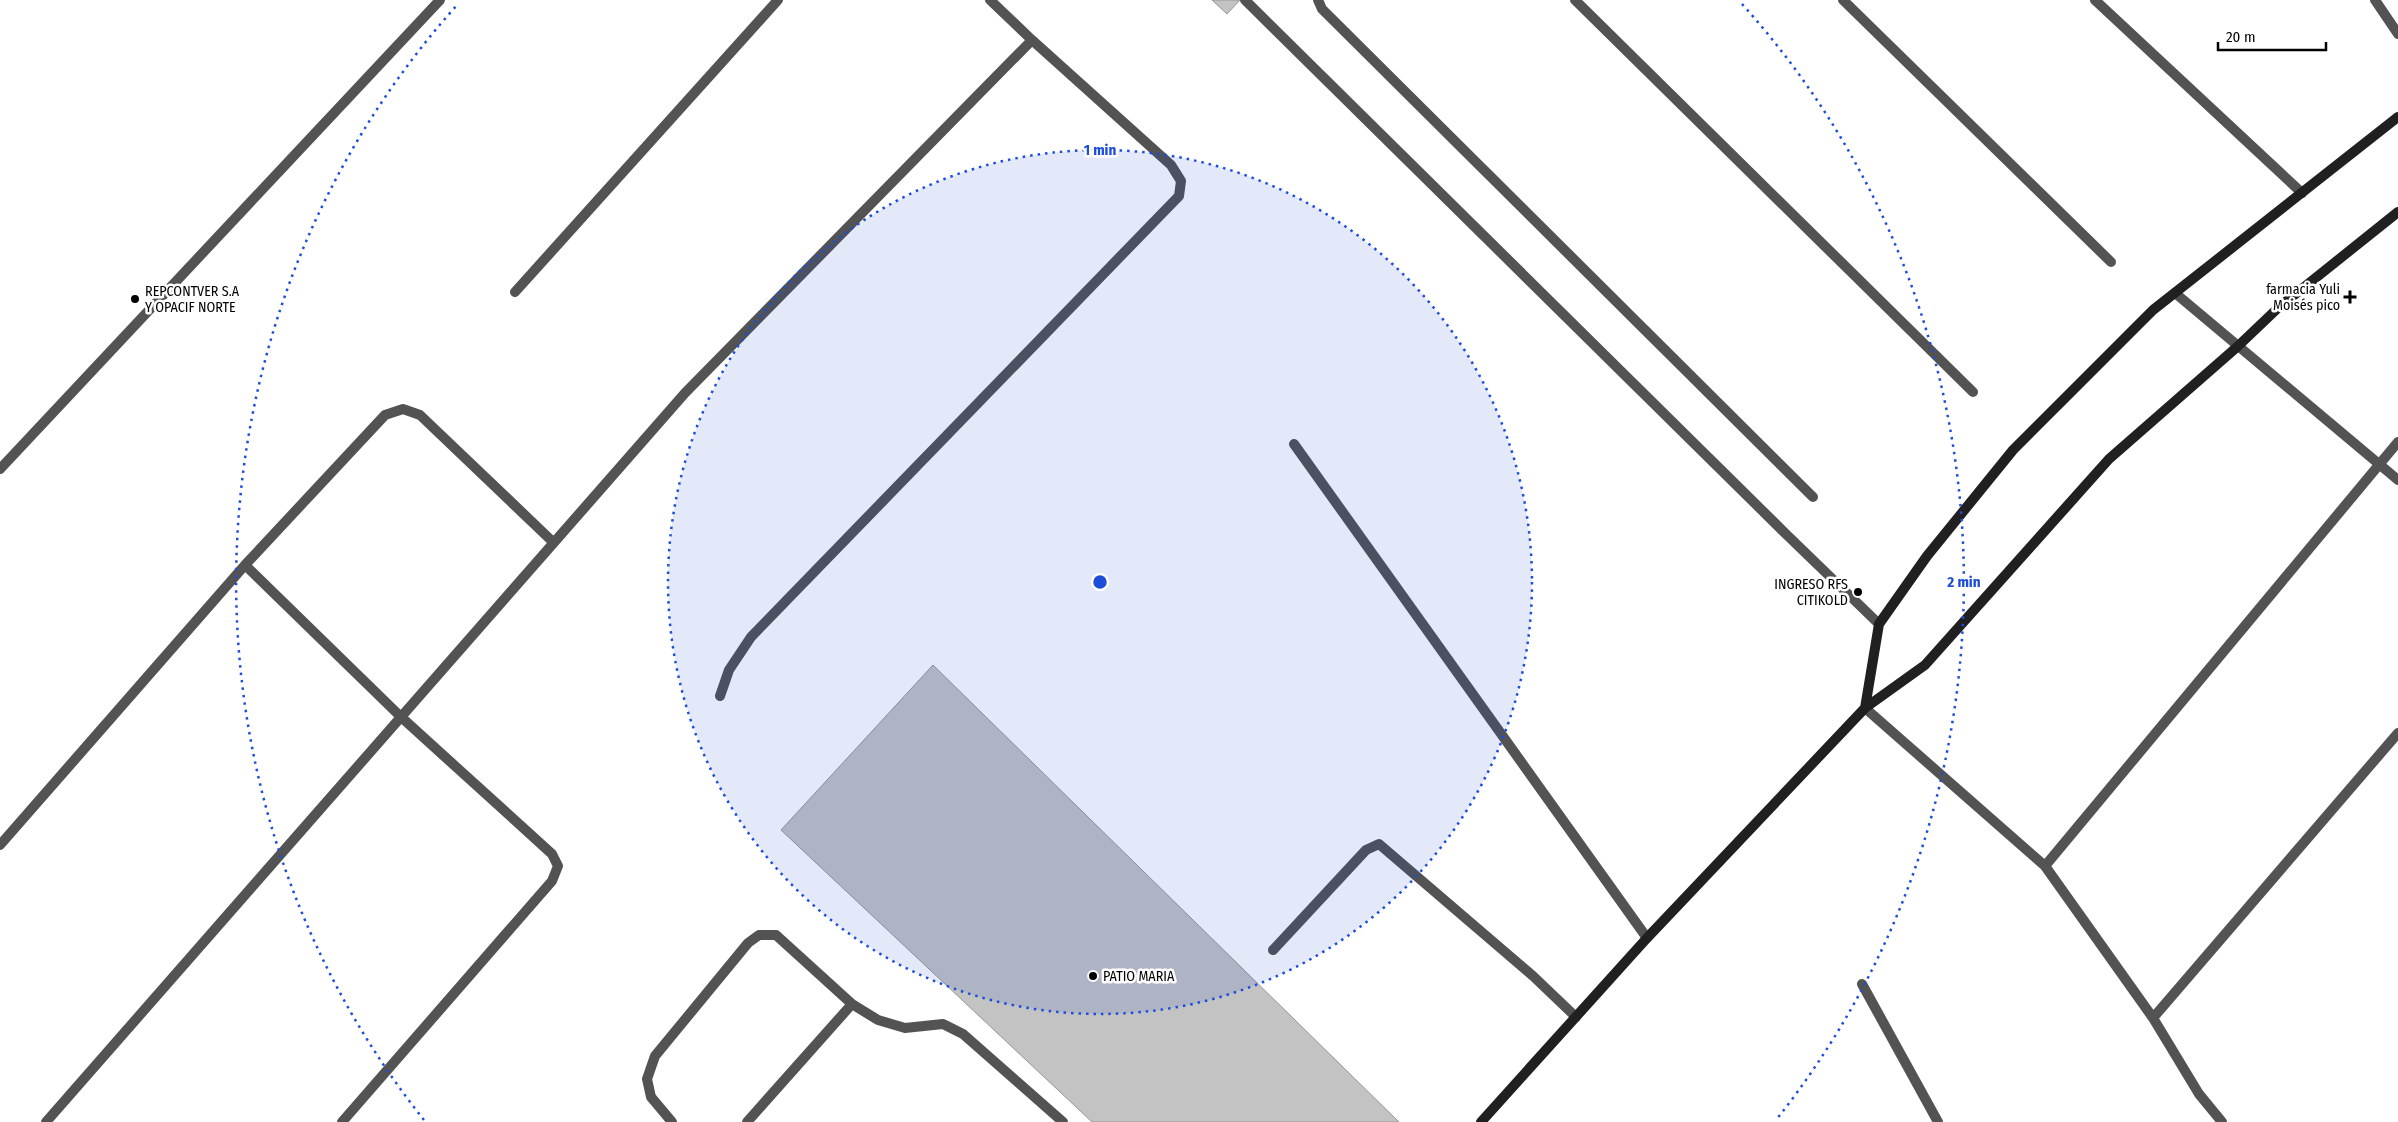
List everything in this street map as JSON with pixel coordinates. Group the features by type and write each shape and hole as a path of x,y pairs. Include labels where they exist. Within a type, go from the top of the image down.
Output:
{"street":[{"path":"0,469 440,0"},
{"path":"514,292 778,0"},
{"path":"720,696 729,670 751,637 1179,196 1181,181 1171,165 990,0"},
{"path":"1246,0 1879,624"},
{"path":"1318,0 1322,9 1813,496"},
{"path":"1576,0 1972,392"},
{"path":"1842,0 2111,262"},
{"path":"2095,0 2302,193"},
{"path":"2376,0 2398,34"},
{"path":"46,1122 685,393 1032,40"},
{"path":"1865,708 1879,624 1927,556 2013,450 2153,310 2398,117"},
{"path":"1480,1122 1647,938 1865,708 1925,665 2109,459 2237,347 2278,308 2398,212"},
{"path":"2174,293 2398,480"},
{"path":"0,846 245,565 384,415 403,409 420,415 553,542"},
{"path":"2046,866 2398,442"},
{"path":"1294,444 1647,938"},
{"path":"245,565 400,716 552,854 558,866 552,881 342,1122"},
{"path":"1865,708 2046,866 2153,1018 2199,1094 2222,1122"},
{"path":"2153,1018 2398,733"},
{"path":"1273,950 1366,850 1378,844 1526,970 1576,1017"},
{"path":"672,1122 651,1097 647,1079 655,1056 748,943 760,935 776,935 852,1004 878,1020 905,1028 943,1024 963,1034 1063,1122"},
{"path":"1862,984 1938,1122"},
{"path":"747,1122 852,1004"}],"building":[{"path":"1212,0 1240,0 1227,14"},
{"name":"PATIO MARIA","path":"933,665 1399,1122 1092,1122 781,830"}],"place":[{"name":"farmacia Yuli Moisés pico","path":"2350,297"},
{"name":"REPCONTVER S.A Y OPACIF NORTE","path":"135,299"},
{"name":"INGRESO RFS CITIKOLD","path":"1858,592"},
{"name":"PATIO MARIA","path":"1093,976"}]}
